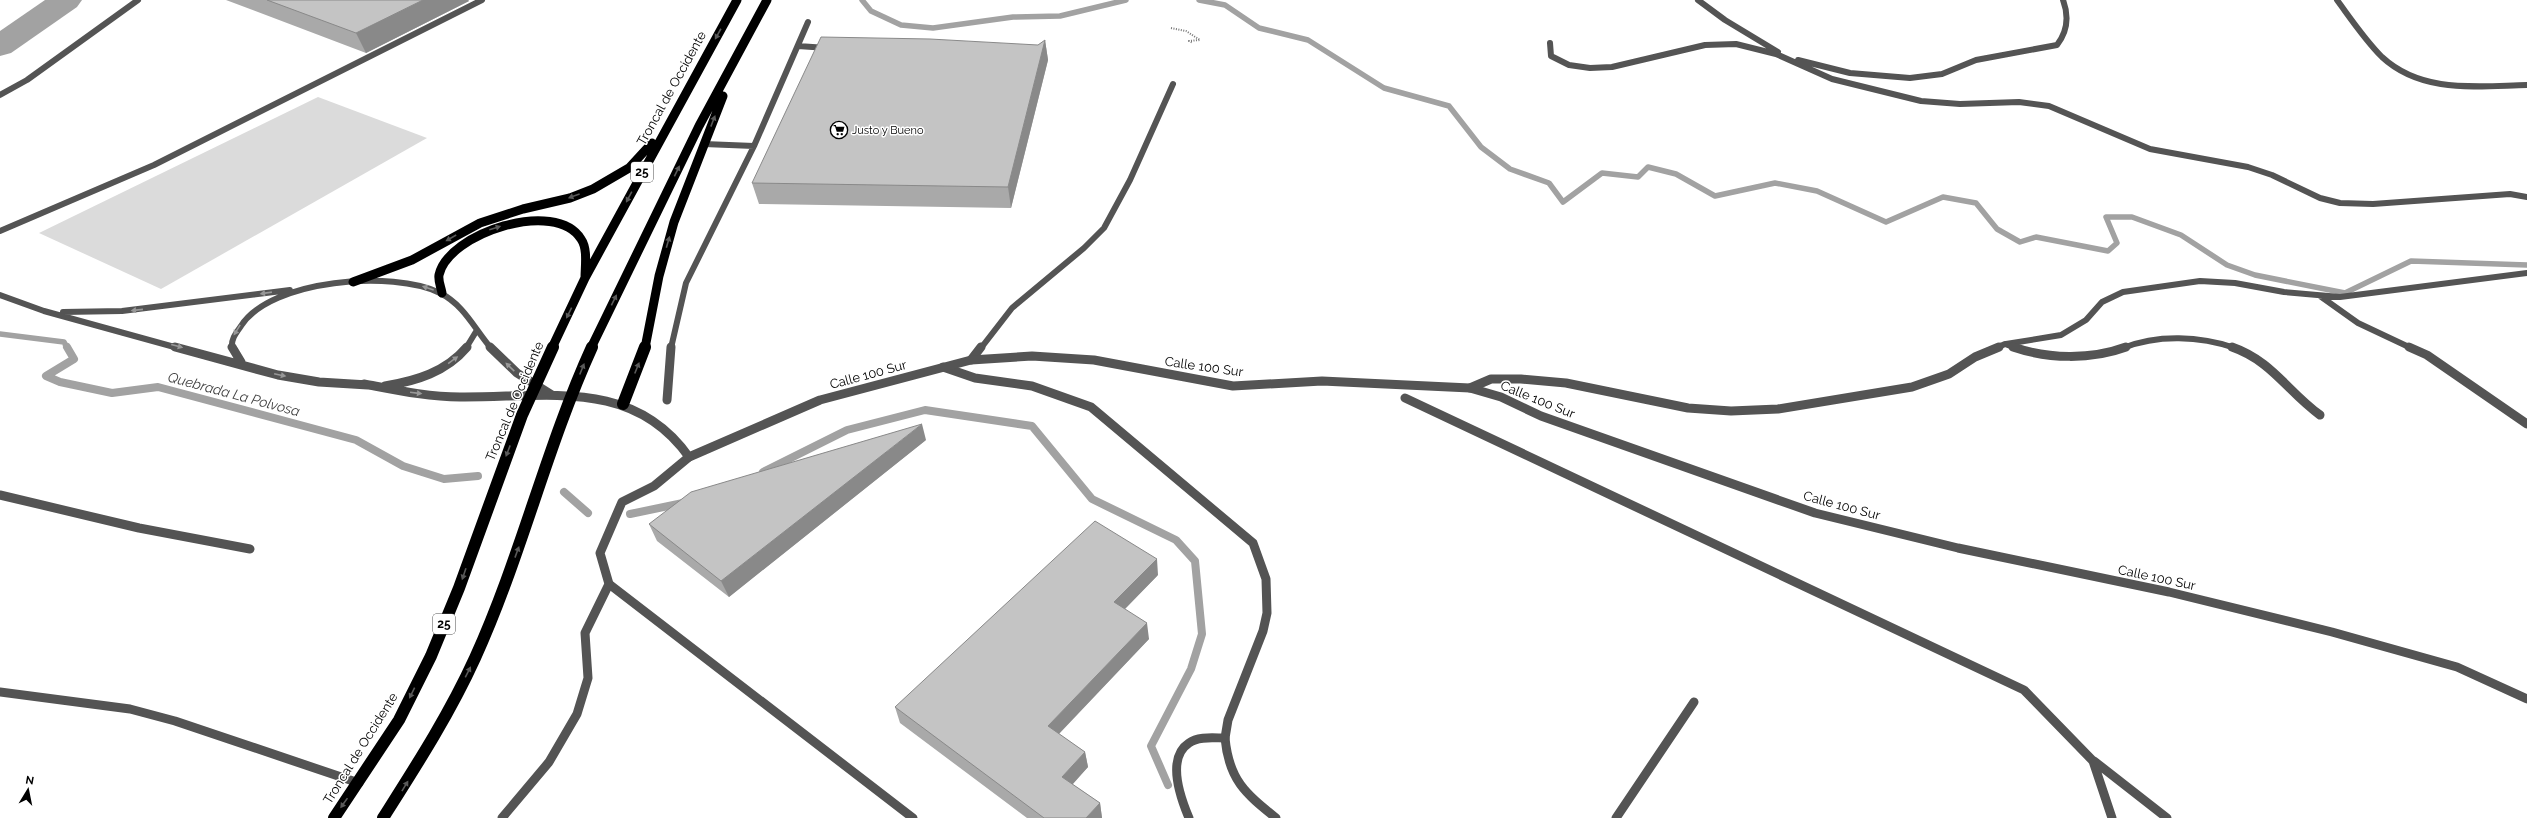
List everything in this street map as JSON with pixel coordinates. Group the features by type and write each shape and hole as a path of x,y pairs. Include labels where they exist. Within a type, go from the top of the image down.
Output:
{"highway":[{"name":"Troncal de Occidente","path":"334,818 359,783 399,720 431,656 459,588 522,415 552,348 585,278 737,0"},
{"name":"25","path":"382,818 401,792 441,727 475,658 504,588 563,416 591,348 699,126 767,0"},
{"path":"623,404 648,342 659,276 674,222 738,56"},
{"path":"353,282 412,260 480,223 516,211 570,198 593,189 629,168 669,122"},
{"path":"442,293 438,275 443,264 453,251 468,240 486,231 530,221 560,224 581,238 584,251 585,278"}],"street":[{"path":"0,95 27,80 138,0"},
{"path":"0,231 154,165 482,0"},
{"path":"1698,0 1725,20 1786,56 1796,64 1822,76 1930,102 2013,100 2047,106 2076,115 2146,148 2180,156 2218,159 2252,167 2276,176 2318,198 2341,203 2368,204 2510,194 2527,197"},
{"path":"2338,0 2366,39 2400,71 2441,84 2527,85"},
{"path":"1550,43 1551,56 1562,64 1579,68 1607,67 1727,43 1786,56 1837,71 1914,78 1942,74 1968,62 2057,45 2064,37 2065,1"},
{"path":"667,400 669,357 686,283 754,146 808,22"},
{"path":"798,46 837,48"},
{"path":"971,360 1012,308 1084,248 1104,228 1130,180 1173,84"},
{"path":"704,144 754,146"},
{"path":"1470,388 1491,378 1536,380 1566,384 1688,408 1731,411 1778,409 1912,387 1949,374 1979,355 2005,344 2061,334 2086,320 2102,302 2123,292 2200,281 2235,283 2284,292 2340,298 2527,273"},
{"path":"2517,274 2527,280"},
{"path":"44,311 86,313 122,311 353,282 402,282 442,293 458,303 470,315 477,330 498,355 523,380 554,396"},
{"path":"243,364 233,355 231,344 235,331 246,318 263,306 304,289"},
{"path":"0,295 44,311 292,377 319,382 386,386 411,381 435,372 461,354 471,344 477,330"},
{"path":"2320,296 2358,323 2427,354 2527,424"},
{"path":"2005,344 2017,349 2068,356 2108,352 2136,344 2169,340 2197,340 2218,344 2245,351 2270,366 2308,408 2320,415"},
{"name":"Calle 100 Sur","path":"609,584 600,553 622,502 654,486 689,457 820,400 971,360 1032,356 1064,356 1094,360 1233,386 1322,381 1470,388 1501,397 1541,416 1815,513 1958,548 2169,592 2332,632 2457,667 2527,699"},
{"path":"943,367 976,378 1032,386 1091,407 1253,543 1266,579 1267,614 1263,631 1228,720 1225,738 1226,756 1232,774 1242,790 1276,818"},
{"path":"364,384 459,397 590,397 623,404 651,417 674,435 689,457"},
{"path":"1405,398 2024,690 2093,761 2167,818"},
{"path":"0,495 139,528 250,549"},
{"path":"502,818 552,759 576,718 584,696 587,676 588,657 584,641 588,625 609,584 913,818"},
{"path":"0,692 130,708 175,721 359,783"},
{"path":"1616,818 1694,702"},
{"path":"1189,818 1182,802 1177,760 1180,750 1188,742 1195,740 1225,738"},
{"path":"2093,761 2112,818"}],"path":[{"path":"1171,28 1186,30 1200,40 1189,41 1193,44"}],"shaded area":[{"path":"318,97 427,138 161,289 39,233"}],"building":[{"path":"267,0 423,0 356,33"},
{"path":"821,37 930,39 1038,45 1045,40 1008,187 752,183"},
{"path":"922,424 721,581 649,524 691,492"},
{"path":"1095,521 1157,559 1114,602 1147,623 1048,726 1085,752 1062,777 1100,803 1086,818 1044,818 895,707"}],"waterway":[{"path":"0,46 66,0"},
{"path":"862,0 871,11 901,25 933,28 1013,17 1060,16 1126,0"},
{"path":"1199,0 1225,5 1259,28 1308,40 1384,88 1449,106 1481,147 1510,169 1549,183 1563,202 1602,173 1638,177 1648,167 1676,174 1715,196 1775,183 1817,191 1886,222 1943,197 1976,203 1997,229 2020,242 2036,237 2108,251 2117,243 2106,217 2132,217 2181,235 2227,265 2255,275 2345,293 2411,261 2527,265"},
{"name":"Quebrada La Polvosa","path":"0,334 64,342 67,348"},
{"name":"Quebrada La Polvosa","path":"67,347 74,359 46,376 60,382 112,393 158,387 356,440 403,466 444,479 478,476"},
{"name":"Quebrada La Polvosa","path":"763,472 847,430 925,410 1032,426 1092,499 1176,540 1195,561 1202,634 1191,669 1151,746 1168,785"},
{"name":"Quebrada La Polvosa","path":"564,492 588,513"},
{"name":"Quebrada La Polvosa","path":"630,514 683,503"}],"place":[{"name":"Justo y Bueno","path":"839,130"}]}
